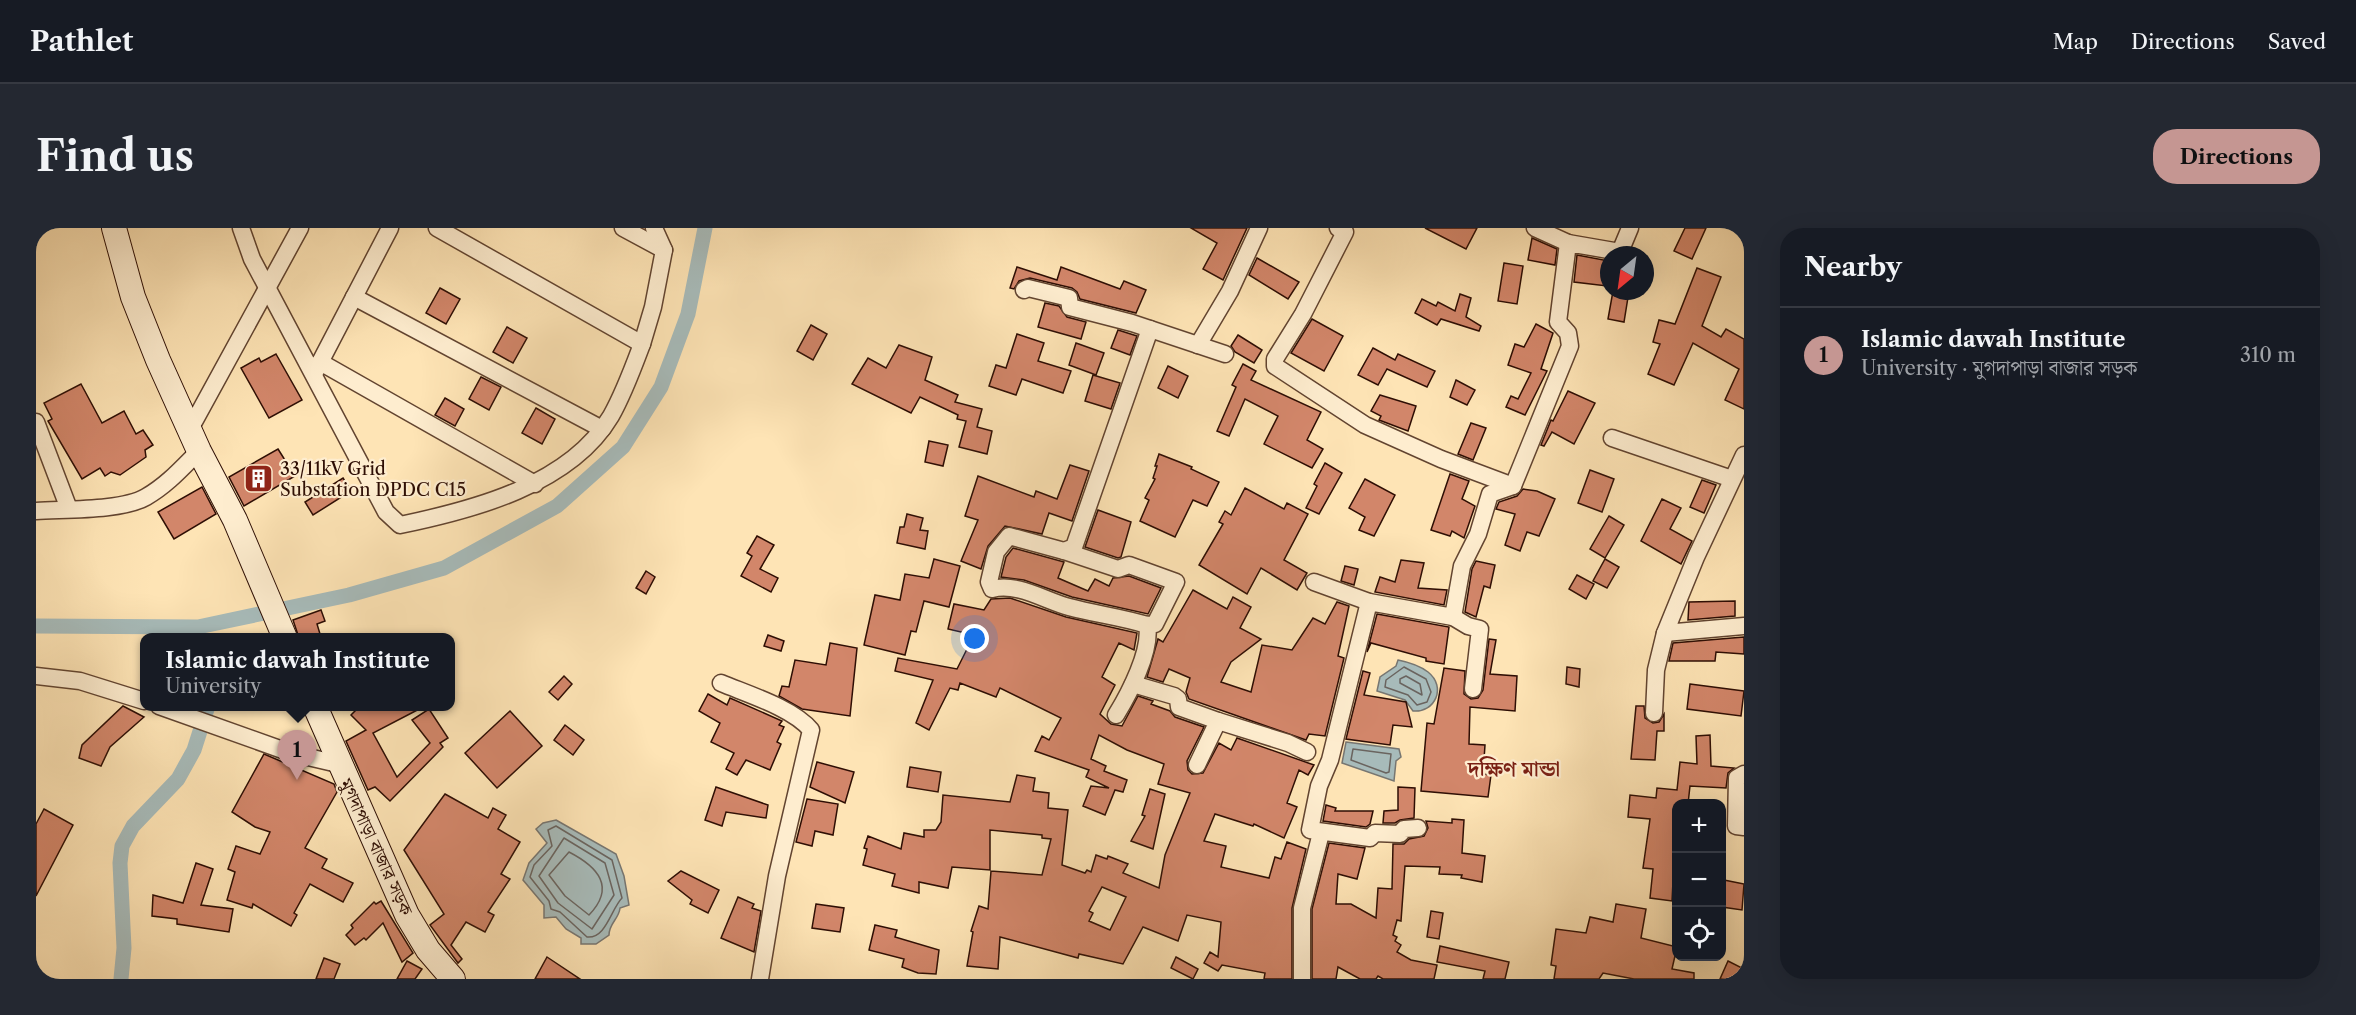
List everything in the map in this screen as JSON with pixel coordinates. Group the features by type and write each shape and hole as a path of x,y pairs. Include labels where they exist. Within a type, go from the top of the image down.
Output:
{"street":[{"path":"114,228 132,297 194,441 235,520 283,633"},
{"path":"241,228 252,260 317,369 386,512 400,525 461,512 535,484 574,456 602,429 625,388 653,307 664,250 654,228"},
{"path":"36,511 98,508 144,498 171,480 194,441 268,288 300,228"},
{"path":"317,369 390,228"},
{"path":"436,228 642,344"},
{"path":"623,228 664,250"},
{"path":"1198,345 1230,291 1259,228"},
{"path":"1535,228 1568,243 1620,252 1630,228"},
{"path":"1343,229 1303,314 1275,359 1275,366 1365,424 1441,459 1513,486"},
{"path":"1453,617 1462,566 1478,534 1490,494 1513,486 1570,346 1568,333 1558,322 1568,243"},
{"path":"1024,290 1069,298 1070,307 1150,329 1225,354"},
{"path":"354,297 602,429"},
{"path":"1065,551 1074,547 1150,329"},
{"path":"317,369 535,484"},
{"path":"36,422 69,509"},
{"path":"1612,438 1732,479"},
{"path":"1654,713 1656,670 1665,633 1696,557 1744,455"},
{"path":"36,461 54,471"},
{"path":"1009,536 1065,551 1118,569 1129,565 1176,582 1155,624 1147,625 1067,607 1015,590 1000,587 992,589 989,582 996,552 1009,536"},
{"path":"1314,582 1369,602 1453,617 1468,626 1480,629 1473,689"},
{"path":"1369,602 1330,760 1319,786 1310,830 1370,838 1374,833 1400,834 1404,828 1418,828"},
{"path":"1116,715 1133,684 1148,633 1147,625"},
{"path":"1665,633 1744,626"},
{"path":"36,676 80,681 140,700"},
{"path":"721,683 775,706 806,724 811,730 781,854 760,979"},
{"path":"1133,684 1174,696 1178,699 1179,707 1186,711 1288,743 1307,752"},
{"path":"173,711 291,753 338,764"},
{"name":"মুগদাপাড়া বাজার সড়ক","path":"317,711 338,764 406,915 428,950 453,979"},
{"path":"1197,765 1218,721"},
{"path":"1744,775 1737,778 1735,790 1736,826 1744,827"},
{"path":"1302,979 1302,908 1321,833"}],"water":[{"path":"1398,660 1421,668 1434,678 1437,685 1436,698 1427,708 1413,711 1405,700 1377,691 1380,677 1396,666"},
{"path":"1346,742 1399,749 1401,757 1396,761 1394,781 1342,763"},
{"path":"556,820 616,854 624,876 629,905 620,908 609,935 596,944 581,944 581,938 566,929 556,917 544,918 544,905 523,880 529,863 547,843 536,829 543,823"}],"building":[{"path":"1191,228 1247,228 1223,280 1203,269 1217,243"},
{"path":"1425,228 1477,228 1466,249"},
{"path":"1685,228 1706,228 1692,259 1674,251"},
{"path":"1532,238 1557,249 1555,265 1528,260"},
{"path":"1577,255 1600,259 1600,285 1574,282"},
{"path":"1257,258 1299,282 1288,299 1249,275"},
{"path":"1504,263 1523,266 1517,304 1498,301"},
{"path":"1017,267 1057,280 1061,267 1120,289 1124,281 1146,290 1136,313 1080,299 1072,288 1030,278 1019,281 1014,289 1010,288"},
{"path":"1697,268 1721,277 1702,326 1721,337 1726,329 1744,339 1744,409 1725,400 1739,369 1693,343 1674,385 1648,374 1660,344 1653,342 1659,320 1675,324"},
{"path":"440,288 460,299 446,324 426,313"},
{"path":"1460,294 1471,298 1466,317 1481,326 1479,331 1441,319 1437,325 1415,313 1422,299 1436,306 1438,302 1455,311"},
{"path":"1611,300 1628,300 1624,322 1608,319"},
{"path":"1045,303 1059,306 1067,317 1086,322 1081,339 1038,327"},
{"path":"1312,319 1343,336 1324,371 1291,353"},
{"path":"1536,324 1553,333 1541,369 1547,371 1525,415 1506,407 1511,396 1518,399 1531,373 1508,365 1515,344 1524,347"},
{"path":"811,325 827,334 813,360 797,351"},
{"path":"507,327 527,338 513,363 493,352"},
{"path":"1118,330 1137,336 1130,355 1111,348"},
{"path":"1017,334 1044,343 1038,361 1071,371 1063,393 1022,379 1016,395 989,386 996,365 1006,368"},
{"path":"1238,335 1262,350 1254,363 1235,352 1231,346"},
{"path":"1076,343 1104,353 1096,375 1069,365"},
{"path":"899,345 932,357 925,380 958,395 955,402 982,409 977,427 992,431 987,454 959,447 966,421 957,419 958,415 920,397 911,413 852,384 868,358 886,368"},
{"path":"1373,348 1395,360 1398,354 1435,371 1427,387 1387,369 1378,385 1358,375"},
{"path":"276,354 302,400 269,418 241,368 259,358 261,362"},
{"path":"1243,364 1256,371 1251,380 1321,412 1307,440 1323,449 1312,468 1264,444 1278,416 1245,399 1229,436 1217,431 1236,387 1232,385"},
{"path":"1168,366 1188,376 1178,398 1158,388"},
{"path":"1093,375 1120,383 1111,409 1085,401"},
{"path":"481,377 501,387 489,410 469,399"},
{"path":"1456,380 1475,390 1467,405 1450,397"},
{"path":"81,384 102,423 124,411 136,434 143,430 153,445 145,450 146,457 120,475 111,472 105,476 100,468 82,479 48,421 52,419 44,403"},
{"path":"1568,391 1595,403 1574,444 1552,432 1544,446 1541,445 1551,420 1553,421"},
{"path":"1380,395 1416,406 1408,431 1379,420 1381,416 1371,411"},
{"path":"445,398 464,409 455,426 435,415"},
{"path":"536,408 555,419 542,444 522,433"},
{"path":"1471,423 1486,428 1473,460 1458,454"},
{"path":"929,441 948,445 943,466 925,462"},
{"name":"33/11kV Grid Substation DPDC C15","path":"278,449 295,476 244,506 229,477"},
{"path":"1159,454 1192,467 1191,469 1219,482 1207,506 1193,500 1175,537 1140,521 1149,500 1145,498 1155,479 1153,478"},
{"path":"1325,463 1342,473 1319,514 1306,508 1317,486 1314,484"},
{"path":"1070,465 1089,471 1072,521 1049,513 1042,534 1005,526 988,546 981,569 961,561 978,520 965,516 978,476 1034,497 1036,491 1057,499"},
{"path":"1590,470 1614,479 1602,512 1578,503"},
{"path":"1450,474 1469,481 1462,499 1475,506 1464,538 1452,531 1450,536 1431,530"},
{"path":"343,478 351,491 313,515 305,502"},
{"path":"1365,479 1395,495 1374,536 1359,530 1365,517 1349,508"},
{"path":"1702,480 1716,485 1704,513 1690,507"},
{"path":"202,487 216,514 174,539 158,512"},
{"path":"1245,488 1284,509 1287,503 1308,514 1284,560 1307,573 1297,590 1261,568 1247,594 1199,565 1223,524 1219,522 1225,511 1231,515"},
{"path":"1523,489 1537,491 1555,499 1539,536 1527,532 1520,551 1505,545 1515,514 1496,509 1499,502 1517,496"},
{"path":"1662,499 1681,508 1670,529 1692,541 1681,564 1641,541"},
{"path":"1098,510 1131,522 1121,557 1085,547"},
{"path":"907,514 923,518 920,530 928,531 925,549 897,543 900,527 904,527"},
{"path":"1609,516 1624,525 1605,558 1590,549"},
{"path":"757,536 774,545 760,569 778,578 771,592 741,576 752,556 747,553"},
{"path":"1013,548 1064,562 1058,578 1088,591 1095,579 1109,586 1113,578 1129,576 1161,588 1148,614 1072,597 1024,580 1001,577 1006,557"},
{"path":"934,559 960,566 949,607 924,601 916,632 911,631 905,655 864,645 875,595 900,600 905,574 929,578"},
{"path":"1605,559 1619,567 1607,588 1593,581"},
{"path":"1401,560 1424,563 1418,588 1447,590 1444,605 1375,592 1380,577 1395,582"},
{"path":"1476,561 1495,565 1490,588 1484,586 1476,617 1465,612 1472,569"},
{"path":"1345,566 1358,569 1354,585 1341,581"},
{"path":"646,571 655,577 646,594 636,588"},
{"path":"1577,575 1594,584 1586,599 1569,589"},
{"path":"1193,590 1227,609 1233,597 1251,607 1240,628 1261,639 1231,662 1221,682 1251,692 1262,645 1292,650 1313,618 1325,624 1337,602 1349,606 1338,656 1344,658 1325,736 1309,734 1306,740 1189,699 1186,692 1190,678 1169,669 1163,682 1147,677 1158,639 1163,642"},
{"path":"1010,598 1066,617 1137,633 1134,650 1119,643 1102,677 1115,685 1100,714 1111,724 1122,726 1138,696 1153,701 1151,704 1170,711 1175,717 1204,727 1187,761 1188,770 1192,774 1203,773 1219,743 1231,750 1237,738 1314,765 1308,775 1299,770 1287,803 1297,807 1284,838 1254,824 1253,826 1215,814 1204,841 1226,846 1221,867 1269,878 1275,857 1281,859 1287,842 1306,849 1292,908 1292,979 1264,979 1265,973 1222,965 1218,971 1204,963 1210,952 1218,957 1221,922 1187,915 1178,941 1143,927 1123,964 1079,954 1078,958 1000,937 998,969 967,966 973,932 971,931 979,906 988,909 991,871 1042,875 1051,839 1042,838 1042,835 990,830 990,870 952,867 948,888 919,882 919,893 892,886 895,874 863,865 867,849 864,848 868,836 901,849 904,833 924,837 924,830 936,830 941,822 943,795 1010,802 1017,775 1035,778 1033,791 1049,793 1048,808 1068,810 1062,865 1085,873 1087,870 1091,872 1096,855 1107,859 1108,856 1128,864 1123,873 1159,888 1165,855 1190,793 1158,784 1164,764 1127,750 1099,735 1091,759 1106,766 1104,771 1127,780 1123,792 1115,790 1105,815 1083,806 1091,786 1109,788 1086,777 1089,770 1035,751 1042,736 1049,740 1061,718 1000,688 996,697 960,683 958,690 950,688 929,730 916,723 933,680 895,671 898,658 957,669 974,635 948,629 954,604 984,610 991,599","holes":["1102,887 1126,897 1110,930 1089,921 1093,913 1089,911"]},
{"path":"1735,601 1735,616 1688,620 1689,602"},
{"path":"321,610 325,621 317,624 320,633 297,633 293,620"},
{"path":"1377,614 1449,627 1444,664 1426,661 1426,658 1371,643 1367,652"},
{"path":"768,635 784,641 781,651 764,646"},
{"path":"1744,637 1744,654 1716,652 1715,661 1669,661 1673,643"},
{"path":"1489,639 1496,640 1490,674 1517,676 1515,711 1470,707 1469,744 1485,745 1483,774 1491,775 1488,797 1421,791 1427,723 1434,724 1444,668 1465,671 1464,694 1471,699 1478,698 1483,690"},
{"path":"830,643 857,648 850,716 802,709 779,696 782,686 789,687 795,660 826,665"},
{"path":"1567,667 1580,669 1579,687 1566,684"},
{"path":"1363,671 1370,673 1364,695 1406,702 1412,727 1393,725 1390,745 1346,739"},
{"path":"564,676 572,684 558,700 549,692"},
{"path":"1690,684 1744,691 1741,716 1687,709"},
{"path":"708,694 727,705 730,698 782,721 779,725 784,727 777,742 781,744 770,770 746,760 737,775 726,769 734,753 711,742 720,723 699,711"},
{"path":"123,706 144,717 110,747 101,766 79,758 82,745"},
{"path":"1636,706 1644,706 1645,718 1653,723 1659,722 1664,714 1664,731 1657,731 1655,760 1631,759"},
{"path":"355,711 415,711 373,733 397,777 430,743 412,720 426,711 430,711 448,738 440,743 443,747 390,801 375,787 368,790 346,741 366,730 351,715"},
{"path":"510,711 542,746 497,788 465,753"},
{"path":"565,725 584,740 573,755 554,740"},
{"path":"1710,735 1711,766 1734,768 1728,773 1726,788 1690,786 1689,799 1672,799 1672,901 1650,898 1653,869 1643,868 1650,819 1628,817 1630,795 1656,798 1657,788 1677,790 1680,762 1697,764 1696,736"},
{"path":"264,754 334,784 337,792 305,848 327,859 322,868 353,883 343,902 310,884 294,913 297,915 291,926 253,904 252,908 227,900 235,872 228,869 236,846 260,854 270,832 255,827 232,812"},
{"path":"817,762 854,772 845,803 810,787"},
{"path":"910,767 941,772 938,792 907,787"},
{"path":"716,787 768,805 766,818 726,812 722,826 705,820"},
{"path":"1398,787 1415,788 1414,818 1395,823 1383,823 1384,811 1398,810"},
{"path":"1150,789 1165,794 1153,849 1131,841 1145,816 1142,815"},
{"path":"445,794 488,818 493,808 506,815 498,829 520,842 501,874 510,879 488,912 494,915 485,932 466,922 451,945 462,959 458,963 430,925 444,914 404,850"},
{"path":"807,799 838,804 833,835 815,831 812,846 796,842"},
{"path":"1326,805 1336,808 1335,811 1373,811 1370,824 1366,827 1323,821"},
{"path":"44,809 73,825 36,896 36,824"},
{"path":"1452,819 1464,820 1462,853 1485,856 1482,882 1461,878 1462,875 1439,874 1440,867 1405,866 1401,921 1397,920 1393,935 1397,937 1395,941 1401,945 1397,952 1411,960 1437,965 1434,979 1383,979 1378,976 1376,979 1360,979 1338,967 1336,979 1312,979 1312,909 1329,843 1365,848 1357,879 1338,874 1336,904 1351,904 1376,918 1378,888 1392,889 1393,844 1404,844 1409,839 1424,836 1428,828 1426,821 1452,823"},
{"path":"196,863 213,869 201,905 233,909 229,932 177,924 177,919 152,916 153,895 183,903"},
{"path":"681,871 719,890 708,913 690,904 692,900 668,881"},
{"path":"1726,880 1744,884 1742,910 1726,908"},
{"path":"738,897 754,904 752,908 761,911 754,952 721,938"},
{"path":"381,901 413,953 402,962 383,923 366,940 364,938 355,945 346,935 353,928 351,925 374,902 376,904"},
{"path":"816,904 844,908 840,932 812,928"},
{"path":"1616,904 1646,909 1641,938 1672,946 1672,961 1674,961 1672,969 1694,973 1694,979 1634,979 1603,973 1599,979 1554,979 1556,966 1551,965 1556,929 1586,933 1590,917 1613,922"},
{"path":"1431,911 1443,913 1439,939 1427,937"},
{"path":"875,925 897,930 895,937 939,950 936,974 918,973 902,967 904,959 869,950"},
{"path":"1440,946 1509,962 1505,979 1483,979 1485,971 1437,962"},
{"path":"547,957 580,979 535,979"},
{"path":"1176,957 1198,969 1193,979 1171,968"},
{"path":"324,958 340,964 334,979 316,979"},
{"path":"407,961 422,969 415,979 397,979"},
{"path":"1728,961 1744,969 1744,979 1720,979"}],"waterway":[{"path":"36,626 198,627 349,595 444,568 557,506 623,447 661,387 688,314 705,228"},
{"path":"121,979 124,948 120,863 122,846 133,826 178,779 194,750 206,711"}],"place":[{"name":"33/11kV Grid Substation DPDC C15","path":"259,479"},
{"name":"Islamic dawah Institute","path":"297,780"}],"district":[{"name":"দক্ষিণ মান্ডা","path":"1514,769"}]}
